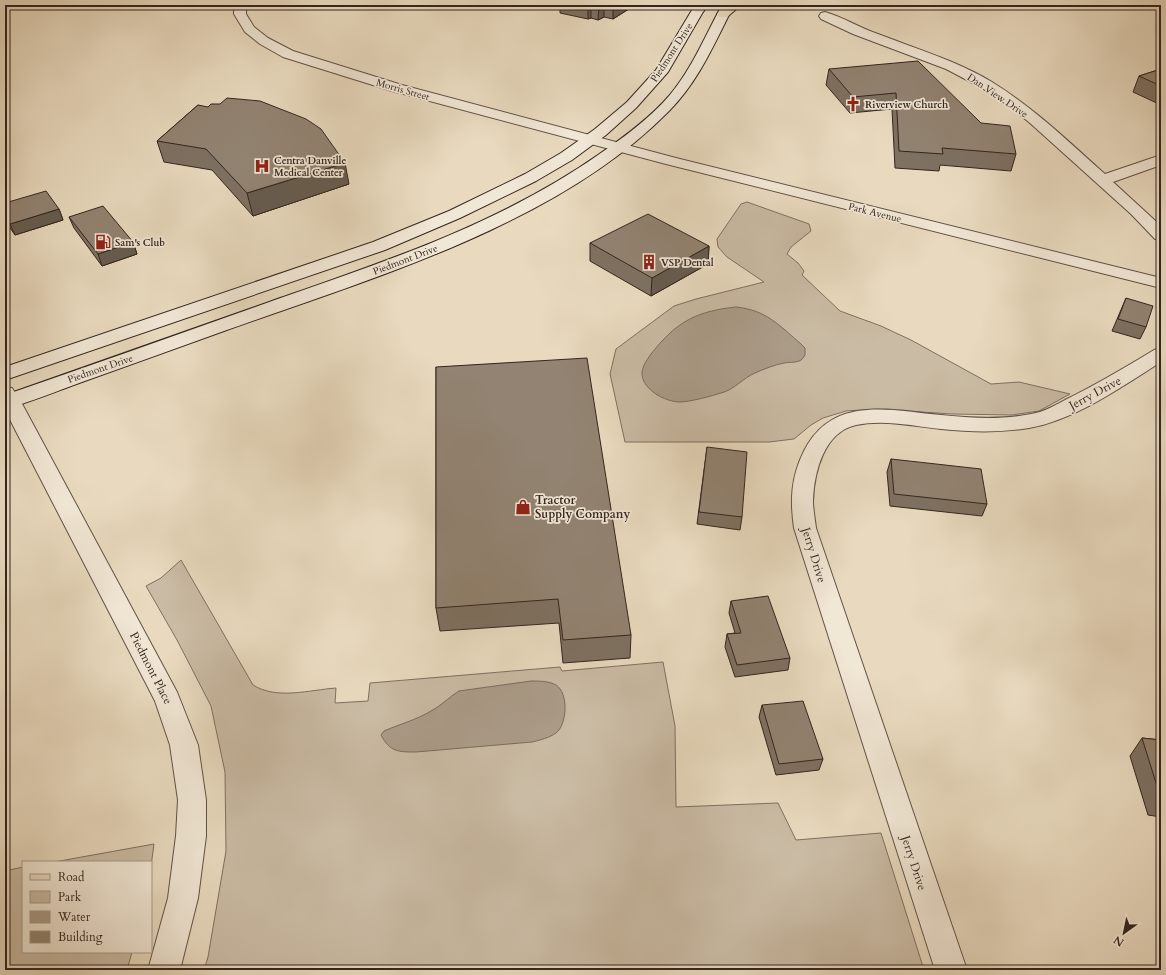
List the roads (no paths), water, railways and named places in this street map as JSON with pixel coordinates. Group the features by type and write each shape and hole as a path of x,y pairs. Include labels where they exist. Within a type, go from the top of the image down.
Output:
{"street":[{"name":"Morris Street","path":"240,5 240,14 249,29 264,41 288,54 397,88 590,139"},
{"name":"Piedmont Drive","path":"5,374 379,246 496,195 533,175 590,139 641,96 660,74 699,6"},
{"name":"Piedmont Drive","path":"7,398 376,271 451,242 549,193 586,171 619,147 665,109 694,72 728,8"},
{"name":"Dan View Drive","path":"825,16 857,31 951,66 987,85 1030,116 1103,180 1161,235"},
{"name":"Park Avenue","path":"590,139 1161,283"},
{"path":"1103,180 1161,160"},
{"name":"Jerry Drive","path":"951,970 913,861 805,528 802,502 807,468 815,448 829,431 840,423 861,418 884,416 955,423 1016,423 1030,421 1051,416 1111,385 1161,354"},
{"name":"Piedmont Place","path":"7,398 168,700 184,745 192,800 191,836 183,898 164,970"}],"water":[{"path":"736,307 756,311 779,325 805,348 805,355 803,358 797,362 784,363 751,375 726,391 712,396 684,402 668,400 661,397 645,384 642,372 645,363 664,339 681,324 700,314"},
{"path":"531,681 556,685 560,689 565,702 564,716 560,729 556,733 544,739 532,742 410,752 399,751 391,748 384,741 381,735 384,731 420,717 435,709 459,691"}],"place":[{"name":"Riverview Church","path":"853,104"},
{"name":"Centra Danville Medical Center","path":"262,166"},
{"name":"Sam's Club","path":"103,242"},
{"name":"VSP Dental","path":"649,262"},
{"name":"Tractor Supply Company","path":"523,507"}]}
